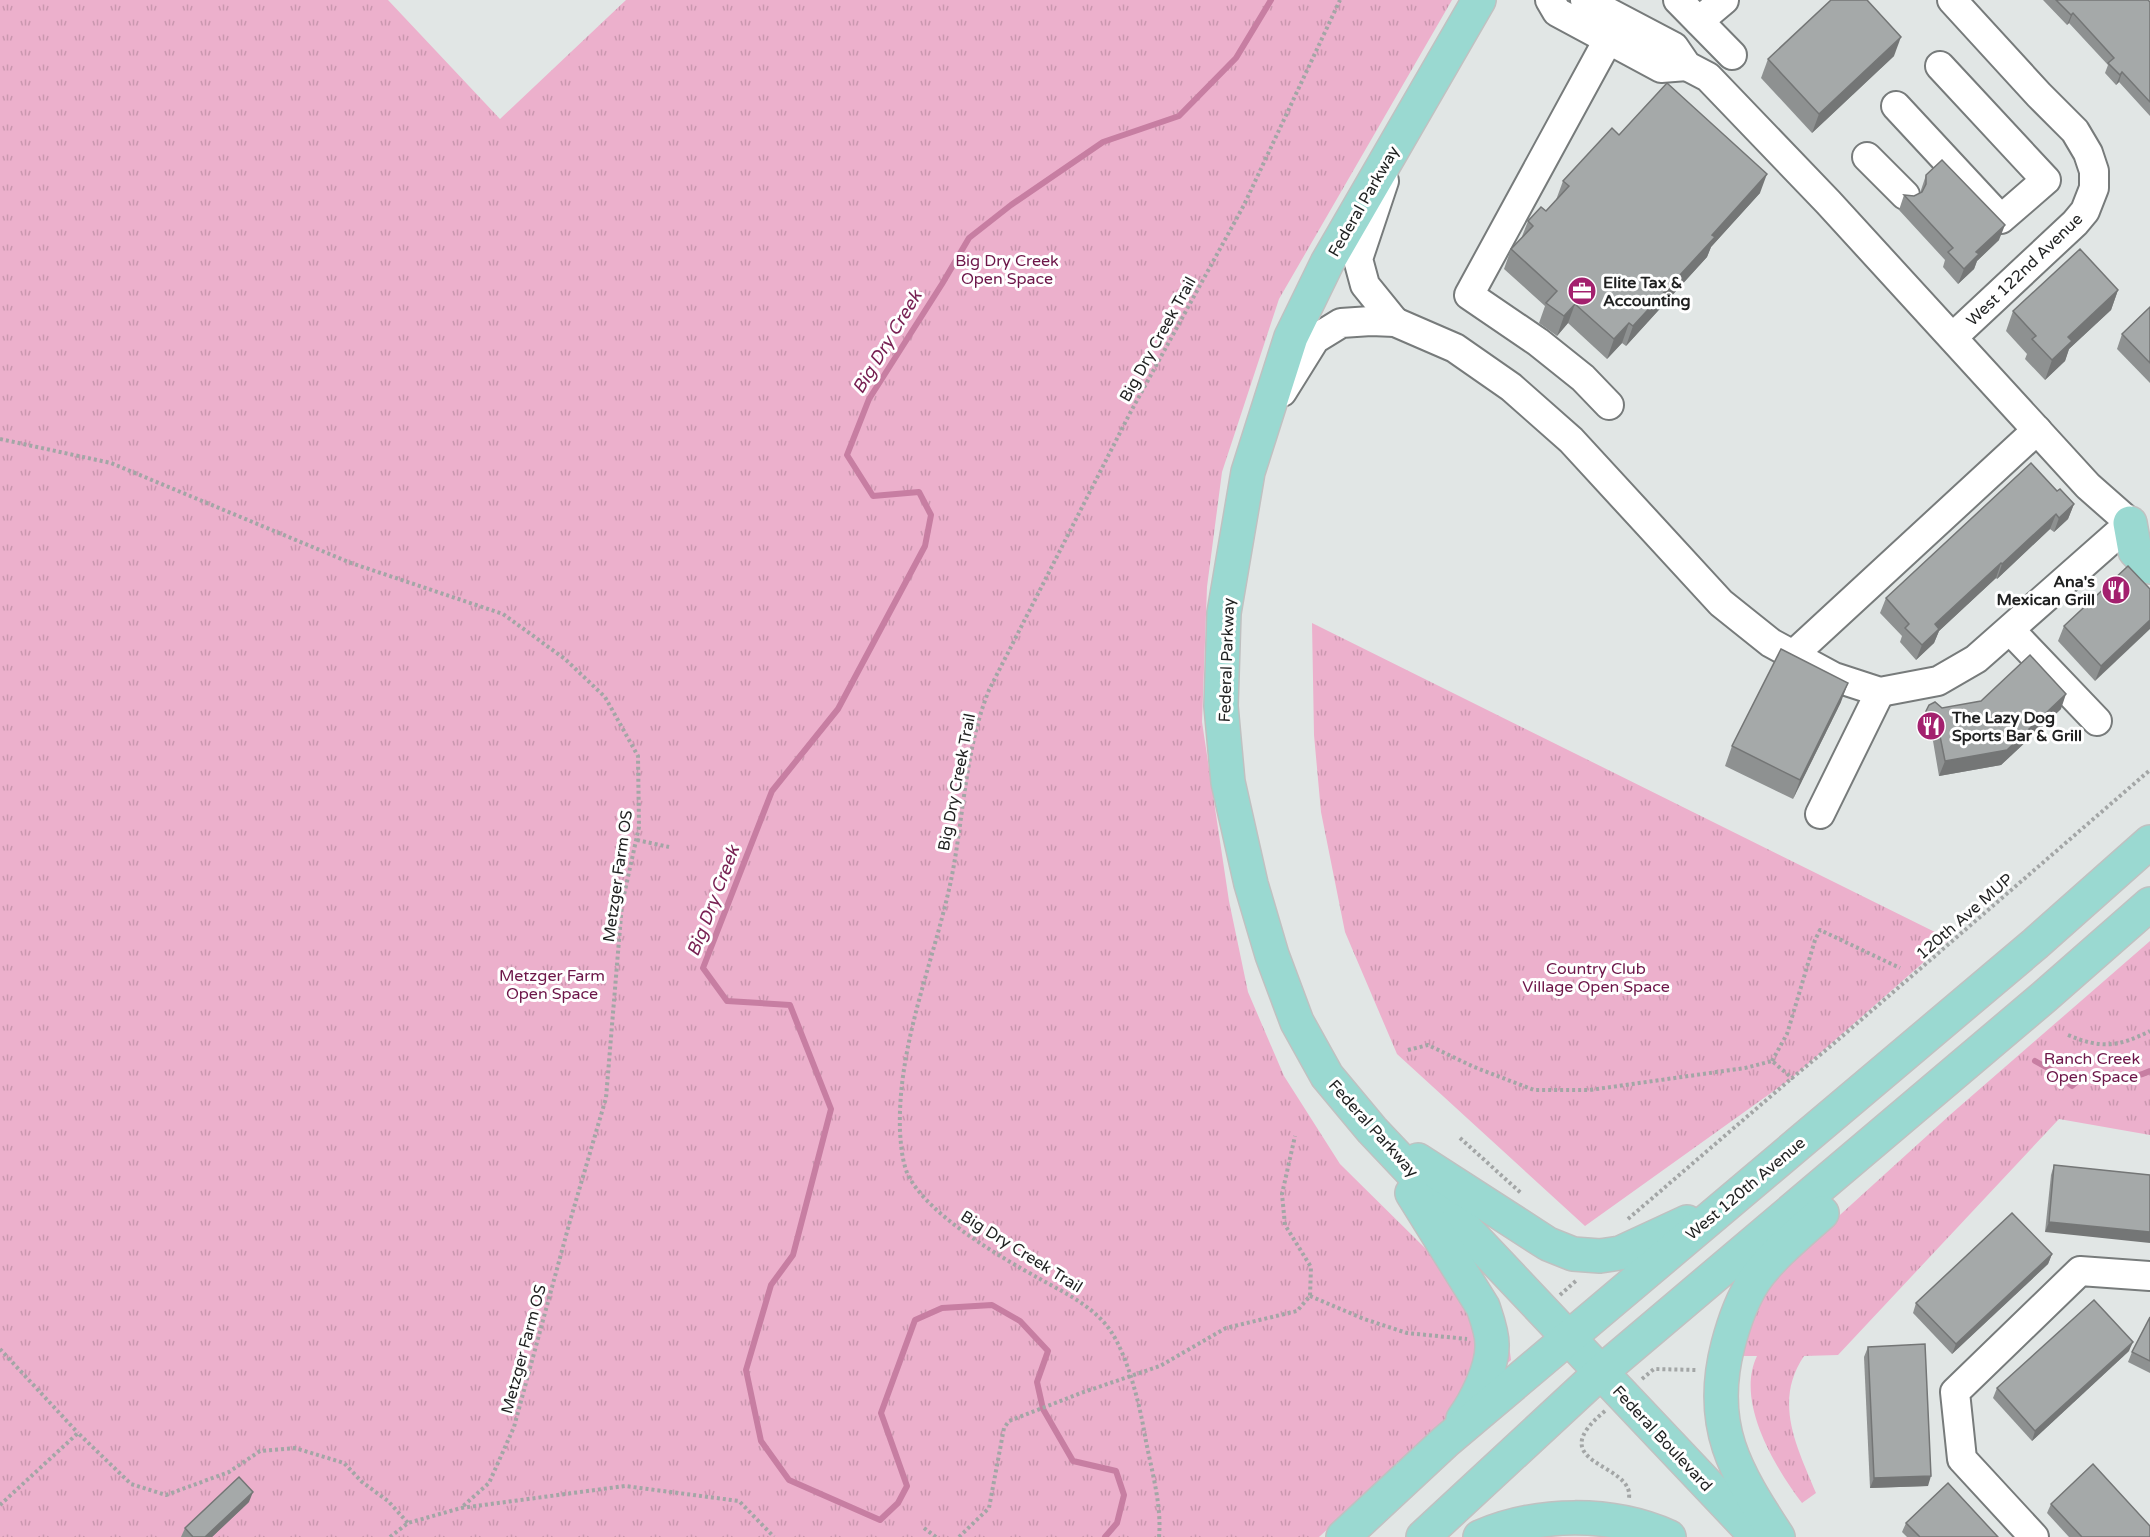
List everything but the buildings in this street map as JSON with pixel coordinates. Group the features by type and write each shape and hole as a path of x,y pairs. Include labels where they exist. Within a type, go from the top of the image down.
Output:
{"main road":[{"name":"Federal Parkway","path":"1479,0 1327,263 1291,337 1248,472 1224,613 1221,706 1228,782 1251,884 1272,955 1297,1022 1327,1076 1372,1130 1568,1338"},
{"path":"2140,528 2135,551 2150,567"},
{"path":"2035,944 2080,882 2150,820"},
{"name":"West 120th Avenue","path":"1343,1537 1445,1442 2035,944 2150,842"},
{"path":"2109,940 2150,886"},
{"path":"1423,1537 1601,1372 2044,997 2150,904"},
{"path":"1778,1537 1746,1487 1731,1453 1721,1417 1720,1384 1735,1317 1755,1280 1792,1240 1971,1077 2044,997"},
{"path":"1372,1130 1548,1244 1573,1254 1600,1256 1620,1253 1729,1202"},
{"path":"1372,1130 1483,1307 1490,1327 1492,1347 1488,1368 1469,1410 1445,1442"},
{"name":"Federal Boulevard","path":"1568,1338 1757,1537"},
{"path":"1480,1537 1498,1529 1548,1520 1585,1518 1625,1522 1669,1537"}],"street":[{"path":"1550,0 1557,12 1661,68 1687,66"},
{"path":"1261,427 1315,339 1341,323 1395,322 1455,348 1511,387 1571,440 1721,603 1753,630 1792,656 1834,677 1880,692 1938,681 1976,659 2140,528 2088,486 1953,337 1708,77 1687,66 1674,47 1585,0"},
{"path":"1678,0 1732,55"},
{"path":"1699,21 1724,0"},
{"name":"West 122nd Avenue","path":"1952,0 2039,95 2075,130 2088,153 2094,171 2094,188 2085,211 2075,223 1953,337"},
{"path":"1608,40 1469,295 1556,356 1583,378 1609,405"},
{"path":"1896,106 2001,219 2046,180 1940,66"},
{"path":"1395,322 1365,285 1358,259 1397,142"},
{"path":"1867,157 1905,195"},
{"path":"1792,656 2037,430"},
{"path":"2010,630 2097,721"},
{"path":"1820,814 1880,692"},
{"path":"2034,1537 1962,1459 1955,1392 2080,1271 2150,1276"}],"path":[{"name":"Big Dry Creek Trail","path":"1159,1537 1156,1492 1140,1410 1120,1351 1110,1330 1085,1305 1016,1266 963,1230 934,1208 916,1189 907,1172 901,1152 899,1112 903,1073 907,1044 950,882 967,769 980,713 989,690 1129,414 1244,205 1340,0"},
{"name":"Metzger Farm OS","path":"0,439 111,463 351,563 503,614 565,660 605,697 638,756 639,827 622,904 606,1098 514,1427 489,1483 461,1508"},
{"name":"120th Ave MUP","path":"1624,1223 2150,770"},
{"path":"637,840 669,847"},
{"path":"1408,1050 1428,1045 1474,1067 1534,1090 1590,1090 1745,1068 1772,1061 1787,1034 1820,930 1900,968"},
{"path":"2068,1035 2104,1046 2133,1040 2150,1031"},
{"path":"1772,1061 1792,1078"},
{"path":"959,1537 989,1508 1004,1428 1009,1421 1022,1414 1160,1365 1226,1328 1297,1311 1310,1296 1311,1267 1285,1225 1282,1194 1295,1136"},
{"path":"1460,1138 1524,1196"},
{"path":"1310,1296 1364,1319 1407,1333 1473,1339"},
{"path":"0,1349 78,1433 131,1484 166,1495 229,1472 260,1451 296,1448 344,1462 362,1482 388,1500 408,1523"},
{"path":"1595,1419 1585,1429 1582,1444 1585,1454 1592,1461 1621,1478 1630,1492 1625,1522"},
{"path":"0,1505 78,1433"},
{"name":"Metzger Farm OS","path":"390,1537 408,1523 461,1508 625,1486 740,1501 774,1537"},
{"path":"924,1528 936,1537"}],"green space":[{"name":"Metzger Farm Open Space","path":"0,0 388,0 500,119 626,0 1452,0 1279,299 1222,472 1207,587 1202,722 1229,901 1248,992 1284,1076 1340,1164 1507,1329 1511,1360 1319,1537 0,1537"},
{"name":"Country Club Village Open Space","path":"1312,623 1950,939 1792,1078 1585,1226 1397,1054 1345,932 1321,812 1314,735"},
{"name":"Ranch Creek Open Space","path":"2150,941 2150,1135 2059,1119 1838,1355 1804,1356 1795,1373 1790,1390 1789,1407 1796,1442 1816,1493 1802,1503 1770,1453 1754,1413 1751,1393 1752,1374 1757,1356 1735,1356 1774,1275 1951,1114"}],"waterway":[{"name":"Big Dry Creek","path":"1105,1537 1117,1523 1124,1495 1116,1471 1073,1461 1043,1409 1037,1382 1048,1351 1020,1321 992,1305 942,1308 915,1320 881,1413 907,1486 898,1503 880,1520 789,1480 761,1441 746,1370 771,1285 793,1255 831,1109 790,1005 727,1001 703,968 772,791 838,709 925,546 931,515 919,492 873,496 847,455 869,399 969,238 1011,205 1103,142 1179,116 1236,58 1271,0"},
{"path":"2035,1061 2072,1086 2082,1079 2126,1078 2150,1071"}],"place":[{"name":"Elite Tax & Accounting","path":"1582,291"},
{"name":"Ana's Mexican Grill","path":"2116,590"},
{"name":"The Lazy Dog Sports Bar & Grill","path":"1931,726"}],"park label":[{"name":"Big Dry Creek Open Space","path":"1007,269"}]}
